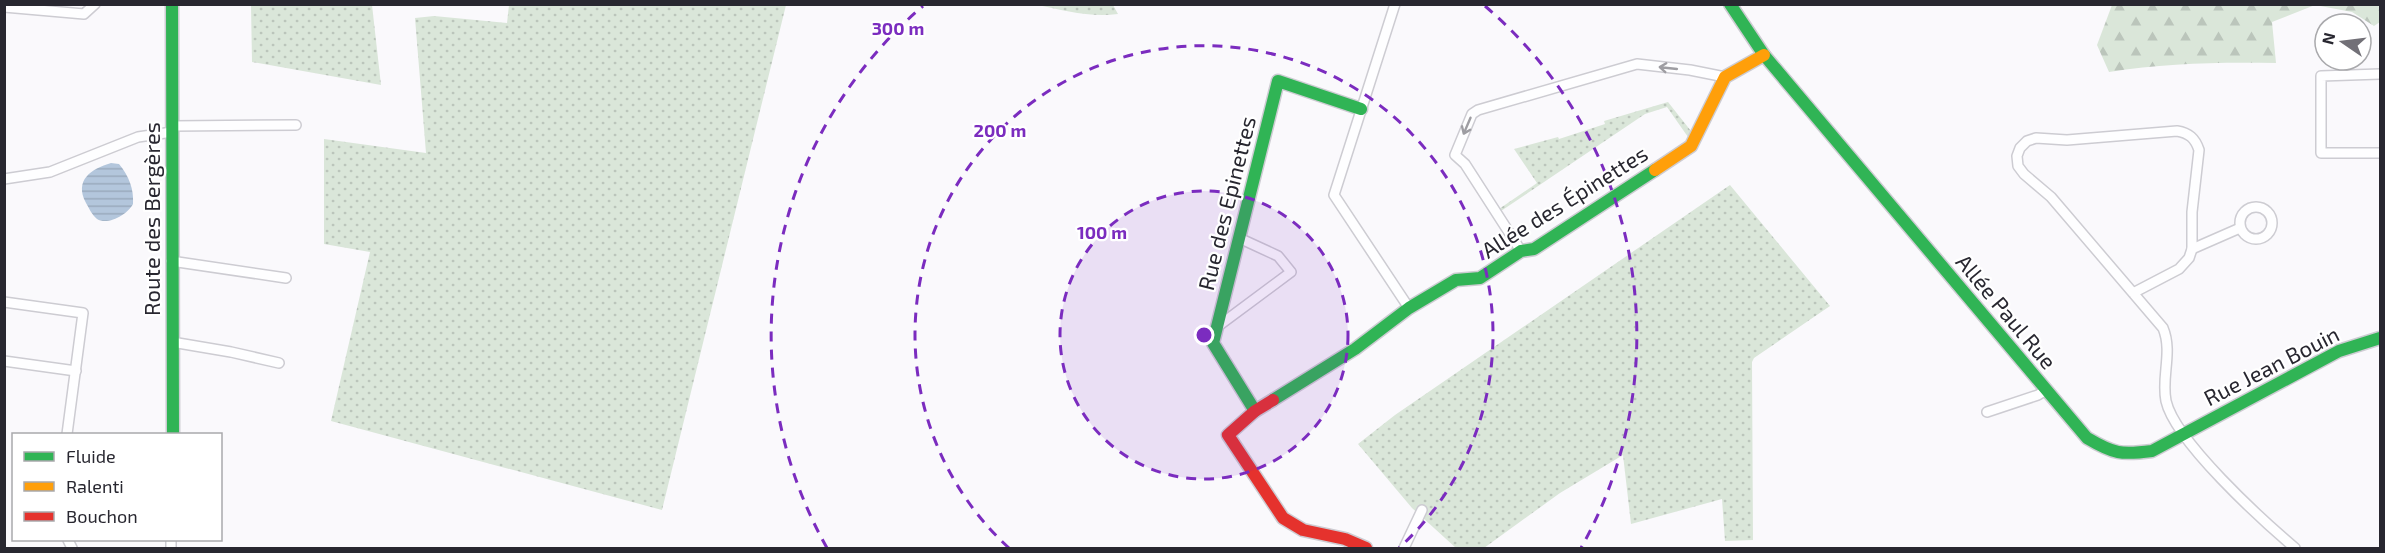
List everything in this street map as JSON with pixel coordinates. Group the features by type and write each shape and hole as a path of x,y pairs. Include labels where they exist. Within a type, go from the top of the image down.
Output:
{"street":[{"path":"4,7 84,14 95,4"},
{"name":"Route des Bergères","path":"172,4 173,433"},
{"path":"1395,4 1334,195 1409,308"},
{"name":"Allée Paul Rue","path":"1730,4 1764,55 2087,438 2108,451 2131,454 2152,451 2182,434"},
{"path":"1521,251 1465,164 1455,156 1472,114 1478,110 1637,64 1690,70 1725,77 1764,55"},
{"path":"2380,74 2321,76 2321,153 2380,153"},
{"name":"Allée des Épinettes","path":"1366,549 1352,539 1294,528 1283,518 1228,435 1255,411 1355,349 1409,308 1456,280 1480,278 1521,251 1534,249 1691,146 1725,77"},
{"name":"Rue des Epinettes","path":"1255,411 1213,343 1278,81 1361,110"},
{"path":"4,180 50,172 138,137 173,129 296,125"},
{"path":"2133,293 2179,269 2189,258 2192,249 2192,212 2199,150 2196,140 2186,132 2177,131 2067,140 2036,138 2027,141 2020,148 2017,156 2018,166 2051,197 2133,293 2163,328 2168,340 2166,399 2172,419 2182,434 2243,500 2295,549"},
{"path":"2192,249 2240,228"},
{"path":"1216,327 1291,272 1278,256 1239,238"},
{"path":"171,261 286,278"},
{"path":"4,302 83,313 67,433"},
{"name":"Rue Jean Bouin","path":"2182,434 2339,351 2380,338"},
{"path":"172,342 279,363"},
{"path":"4,362 76,372"},
{"path":"1987,412 2038,395 2046,390"},
{"path":"1404,549 1422,510"}],"green space":[{"path":"251,5 372,5 381,85 252,62"},
{"path":"509,5 786,5 662,510 331,421 370,252 324,244 324,139 426,153 415,18 434,16 507,23"},
{"path":"1037,5 1113,5 1118,14 1087,14"},
{"path":"2112,5 2315,5 2272,22 2276,63 2192,64 2109,72 2097,45"},
{"path":"2315,5 2380,5 2380,22 2373,25 2373,12 2352,12"},
{"path":"1668,102 1691,131 1688,137 1667,107 1645,114 1501,211 1499,209 1537,183 1514,149 1558,137 1559,139 1605,124 1604,121"},
{"path":"1730,185 1830,306 1754,358 1752,362 1753,540 1725,541 1722,499 1631,524 1623,455 1560,493 1484,548 1456,548 1412,508 1358,444 1395,415"}],"water":[{"path":"111,163 119,164 126,173 132,188 133,204 127,212 117,218 102,221 97,219 86,203 82,188 83,182 91,172"}],"traffic: fast":[{"path":"172,4 173,433"},
{"path":"1730,4 1764,55 2087,438 2096,443 2118,452 2152,451 2339,351 2380,338"},
{"path":"1255,411 1213,343 1278,81 1361,109"},
{"path":"1273,400 1355,349 1409,308 1456,280 1480,278 1521,251 1534,249 1655,170"}],"traffic: slow":[{"path":"1655,170 1691,146 1725,77 1764,55"}],"traffic: jam":[{"path":"1273,400 1255,411 1228,435 1283,518 1303,530 1345,539 1366,548"}]}
